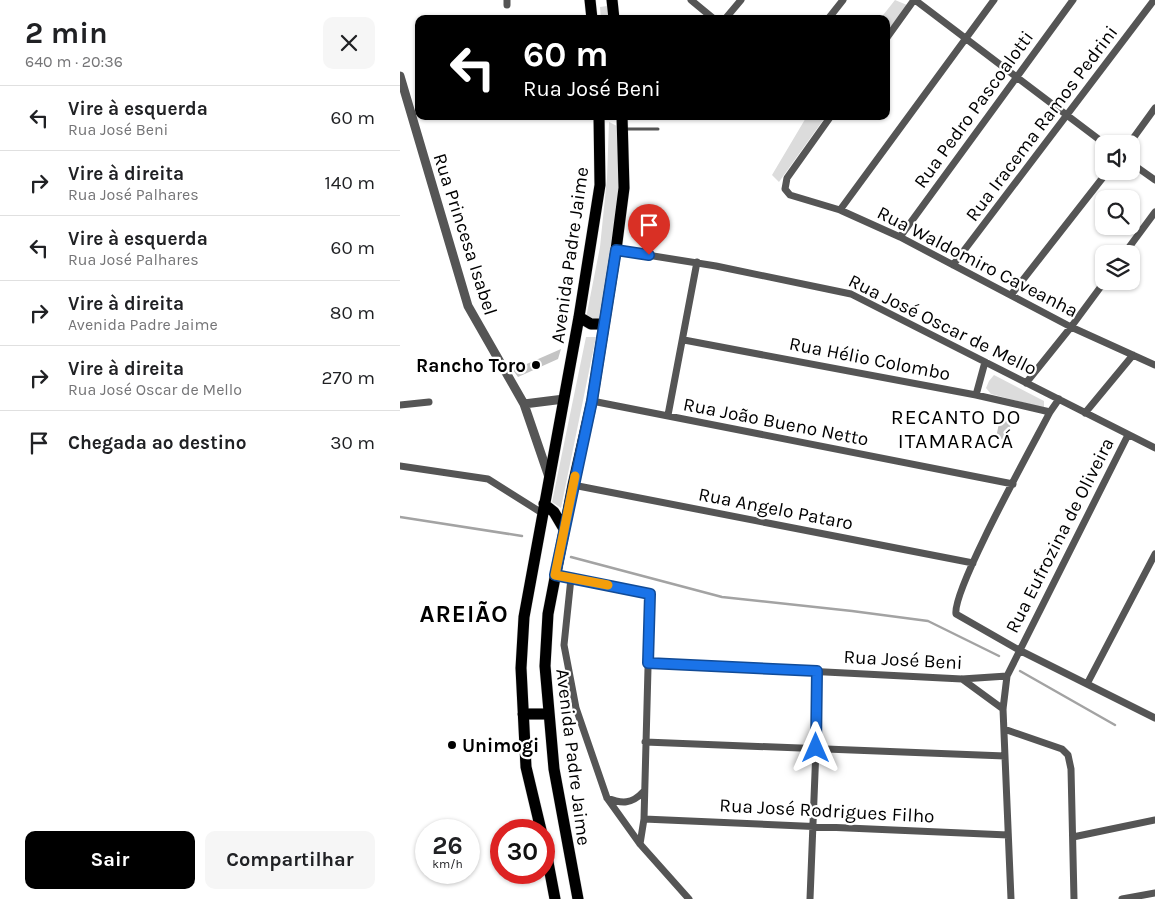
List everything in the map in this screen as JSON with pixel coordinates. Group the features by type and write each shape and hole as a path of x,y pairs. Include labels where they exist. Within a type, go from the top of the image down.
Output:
{"main road":[{"path":"590,0 592,15"},
{"path":"612,0 614,15"},
{"name":"Avenida Padre Jaime","path":"538,819 526,767 521,668 524,617 579,317 600,185 600,120"},
{"name":"Avenida Padre Jaime","path":"578,899 554,770 545,666 548,614 573,485 592,401 616,250 624,188 622,120"},
{"path":"579,317 591,324 604,324"},
{"path":"543,509 558,517 564,529"},
{"path":"523,714 548,714"},
{"name":"Avenida Padre Jaime","path":"552,884 555,899"}],"street":[{"path":"691,0 709,15"},
{"path":"728,15 741,0"},
{"path":"831,15 843,0"},
{"path":"890,34 915,0 965,40 1095,136"},
{"path":"840,210 994,0"},
{"name":"Rua Pedro Pascoalotti","path":"900,238 1073,0"},
{"name":"Rua Iracema Ramos Pedrini","path":"953,265 1068,116 1154,0"},
{"name":"Rua Princesa Isabel","path":"400,76 468,306 524,404 550,479"},
{"path":"1136,135 1155,108"},
{"name":"Rua Waldomiro Caveanha","path":"828,120 787,178 785,189 790,195 840,210 900,238 1071,327 1155,365"},
{"path":"1140,169 1155,180"},
{"path":"1011,295 1101,180"},
{"path":"1131,245 1155,212"},
{"name":"Rua José Oscar de Mello","path":"616,250 697,262 851,294 1155,448"},
{"path":"668,415 684,340 697,262"},
{"path":"1026,383 1071,327 1098,290"},
{"name":"Rua Hélio Colombo","path":"684,340 976,395 1050,412"},
{"path":"1085,414 1133,355"},
{"path":"976,395 985,362"},
{"path":"524,404 564,399"},
{"path":"1059,399 1050,412 973,564 956,606 956,614 1019,650 1155,718"},
{"name":"Rua João Bueno Netto","path":"592,401 1013,484"},
{"path":"400,405 429,402"},
{"name":"Rua Eufrozina de Oliveira","path":"1011,899 1004,729 1007,676 1128,435"},
{"path":"400,466 488,479 543,509"},
{"name":"Rua Angelo Pataro","path":"573,485 973,564"},
{"path":"1086,684 1155,554"},
{"path":"555,575 650,594 643,792 644,819 640,844"},
{"path":"571,578 564,645 576,708 606,798 640,844 690,899"},
{"name":"Rua José Beni","path":"648,663 962,679 1007,676"},
{"path":"810,899 817,671"},
{"path":"962,679 1004,709"},
{"path":"1004,729 1062,749 1068,755 1071,769 1074,899"},
{"path":"645,742 1005,756"},
{"path":"606,798 629,803 643,792"},
{"name":"Rua José Rodrigues Filho","path":"644,819 1008,835"},
{"path":"1073,837 1155,820"},
{"path":"1122,899 1155,894"}],"lane":[{"path":"623,128 658,129"}],"shaded area":[{"path":"895,0 907,5 890,28 890,15 883,15"},
{"path":"607,6 608,15 601,15 600,7"},
{"path":"805,120 823,120 779,182 772,175"},
{"path":"609,122 617,126 620,186 601,320 586,318 600,247 607,178"},
{"path":"586,337 596,337 561,508 552,502"},
{"path":"994,375 1044,401 1044,408 991,394 986,388"}],"building":[{"name":"Rancho Toro","path":"561,349 558,359 518,377 513,370"},
{"path":"1001,413 1012,415 1008,440 996,438"}],"waterway":[{"path":"400,517 522,536"},
{"path":"571,557 722,597 928,621 999,656"},
{"path":"1020,671 1115,725"}],"slow traffic":[{"path":"575,476 555,575 608,585"}],"place":[{"name":"Rancho Toro","path":"536,365"},
{"name":"Unimogi","path":"452,745"}],"district":[{"name":"RECANTO DO ITAMARACÁ","path":"956,429"},
{"name":"AREIÃO","path":"464,614"}],"route":[{"path":"649,255 616,250 592,401 555,575 650,594 648,663 817,671 816,748"}]}
